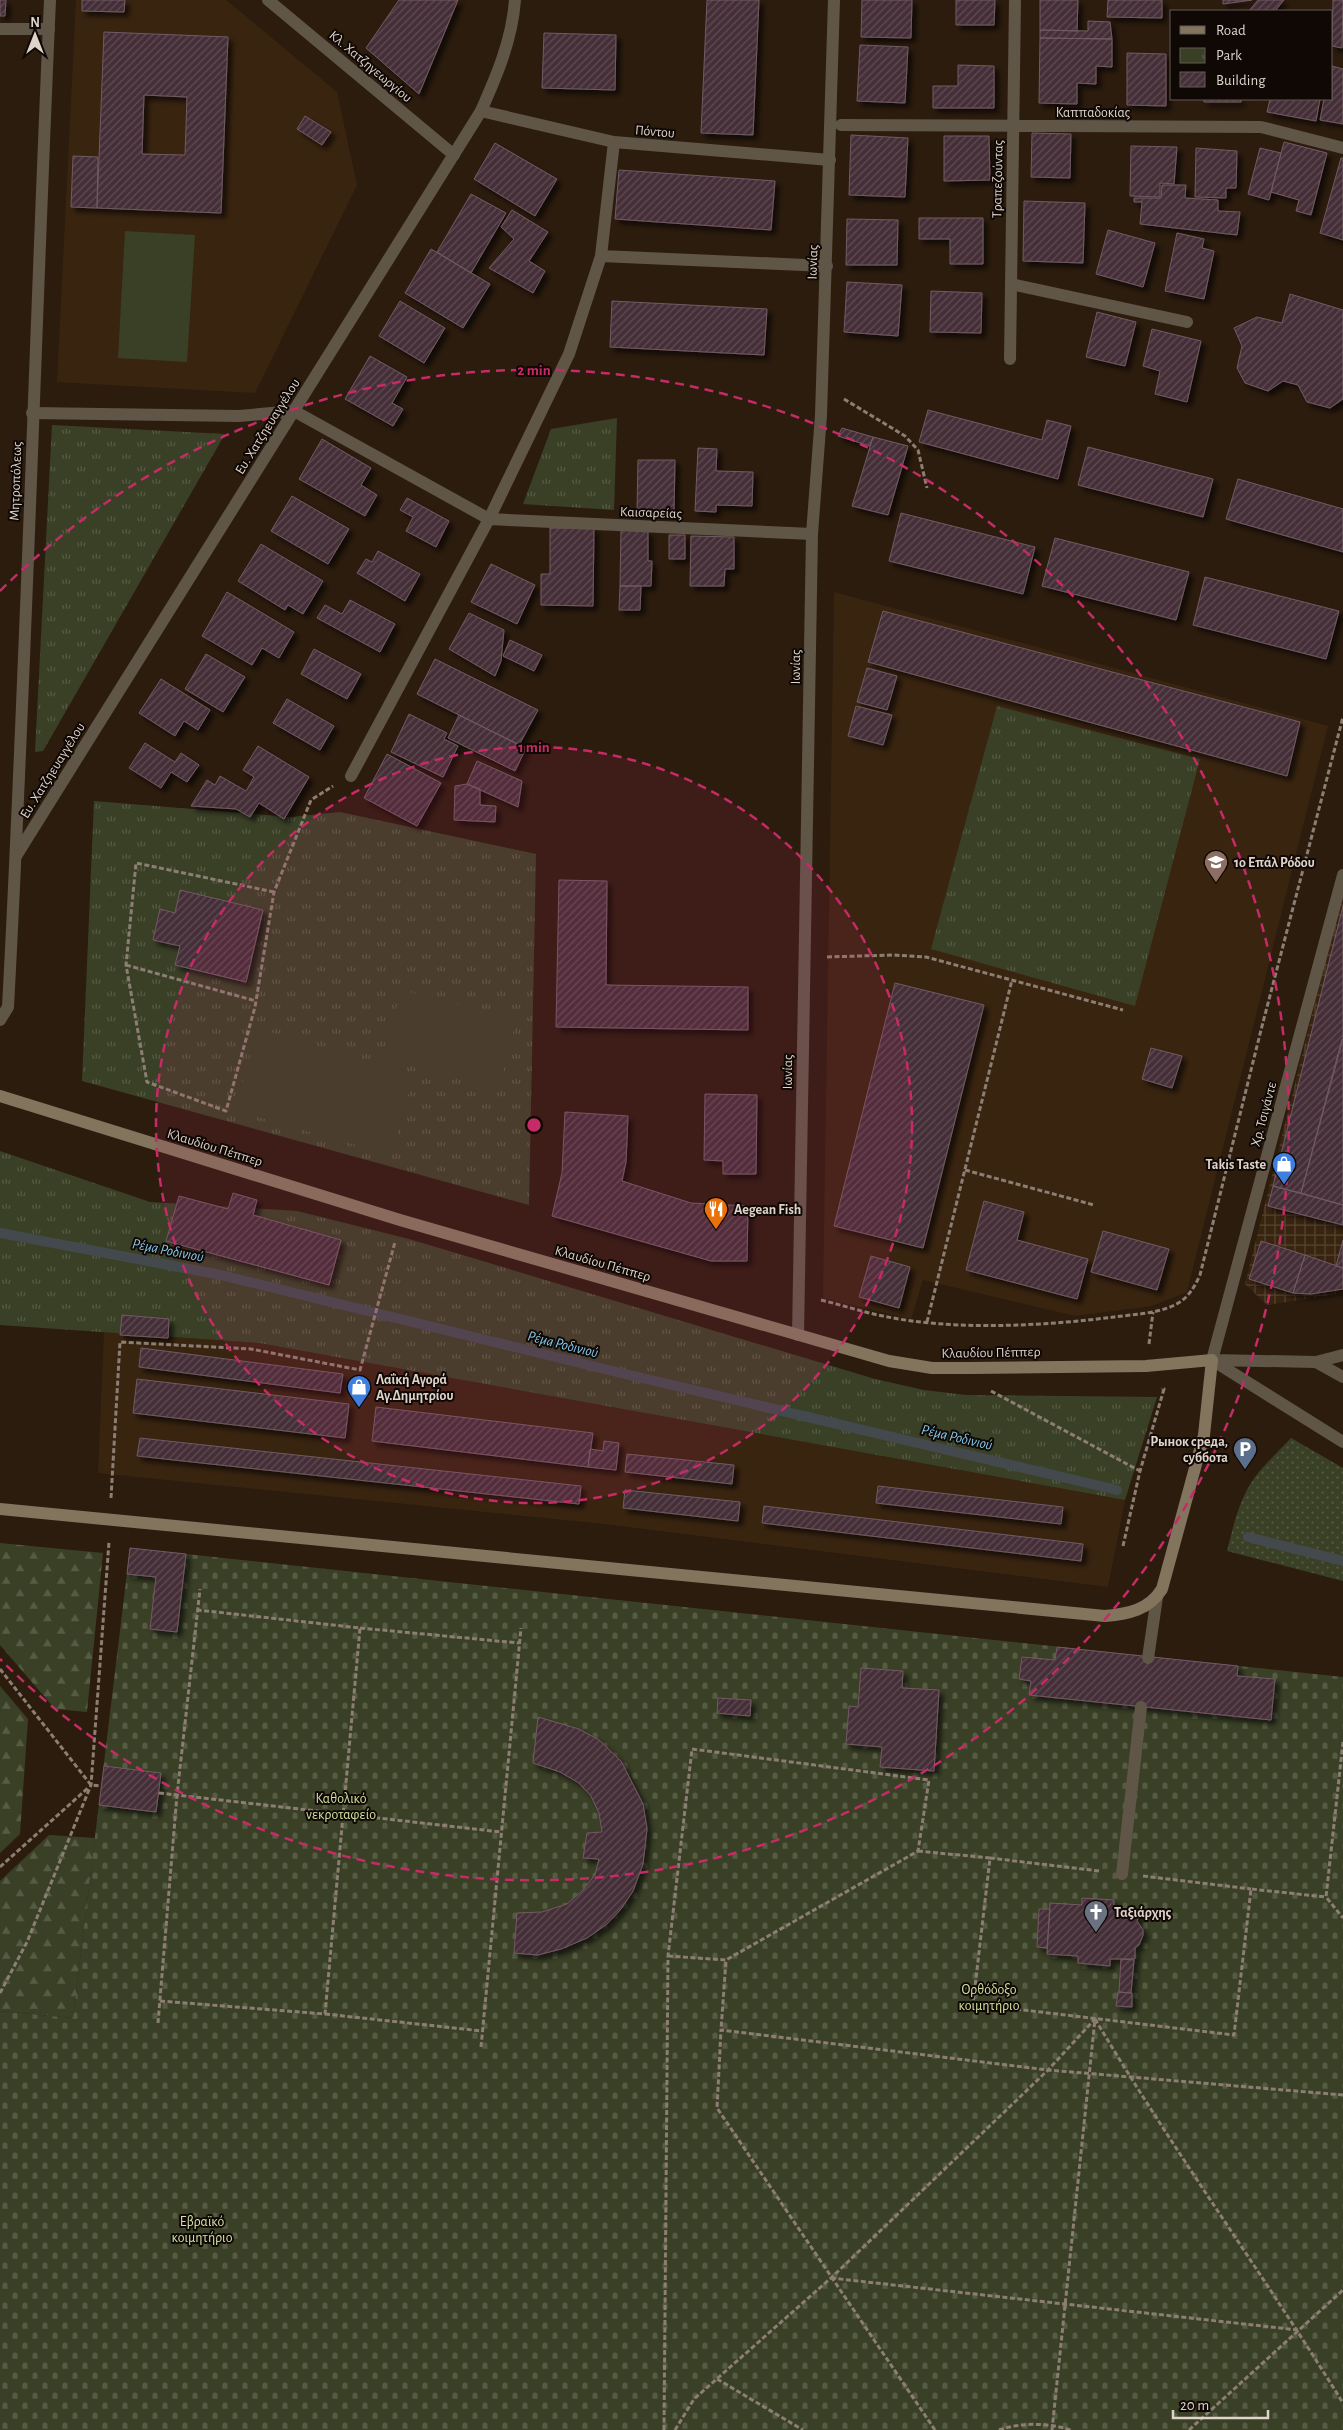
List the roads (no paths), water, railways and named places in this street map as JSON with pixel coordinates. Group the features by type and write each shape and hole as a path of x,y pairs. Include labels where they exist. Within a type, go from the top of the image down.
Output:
{"main road":[{"name":"Κλαυδίου Πέππερ","path":"0,1096 400,1220 889,1361 932,1368 1146,1366 1212,1360"},
{"path":"0,1509 1105,1616 1135,1611 1157,1597 1162,1589 1204,1435 1212,1360"}],"street":[{"name":"Μητροπόλεως","path":"0,1020 8,1007 16,856 32,412 50,0"},
{"name":"Κλ. Χατζηγεωργίου","path":"268,0 454,155"},
{"name":"Ευ. Χατζηευαγγέλου","path":"16,856 481,111 498,74 513,22 515,0"},
{"name":"Ιωνίας","path":"798,1335 812,534 821,415 834,0"},
{"name":"Τραπεζούντας","path":"1010,359 1014,0"},
{"path":"0,29 49,30"},
{"name":"Πόντου","path":"481,111 614,142 830,160"},
{"name":"Καππαδοκίας","path":"841,125 1261,128 1343,148"},
{"path":"351,776 489,519 569,354 601,256 614,142"},
{"path":"601,256 827,266"},
{"path":"1011,284 1187,322"},
{"path":"32,412 240,416 294,411"},
{"name":"Καισαρείας","path":"294,411 489,519 812,534"},
{"name":"Χρ. Τσιγάντε","path":"1212,1360 1343,875"},
{"path":"1212,1360 1316,1362 1343,1355"},
{"path":"1212,1360 1343,1442"},
{"path":"1316,1362 1343,1377"},
{"path":"1148,1658 1157,1597"},
{"path":"1122,1874 1141,1707"}],"waterway":[{"name":"Ρέμα Ροδινιού","path":"0,1233 221,1275 621,1373 1117,1490"},
{"path":"1248,1537 1343,1561"}],"place":[{"name":"1ο Επάλ Ρόδου","path":"1216,883"},
{"name":"Takis Taste","path":"1284,1185"},
{"name":"Aegean Fish","path":"716,1230"},
{"name":"Λαΐκή Αγορά Αγ.Δημητρίου","path":"359,1408"},
{"name":"Рынок среда, суббота","path":"1245,1470"},
{"name":"Ταξιάρχης","path":"1096,1933"}],"park label":[{"name":"Καθολικό νεκροταφείο","path":"341,1806"},
{"name":"Ορθόδοξο κοιμητήριο","path":"989,1998"},
{"name":"Εβραϊκό κοιμητήριο","path":"202,2230"}]}
